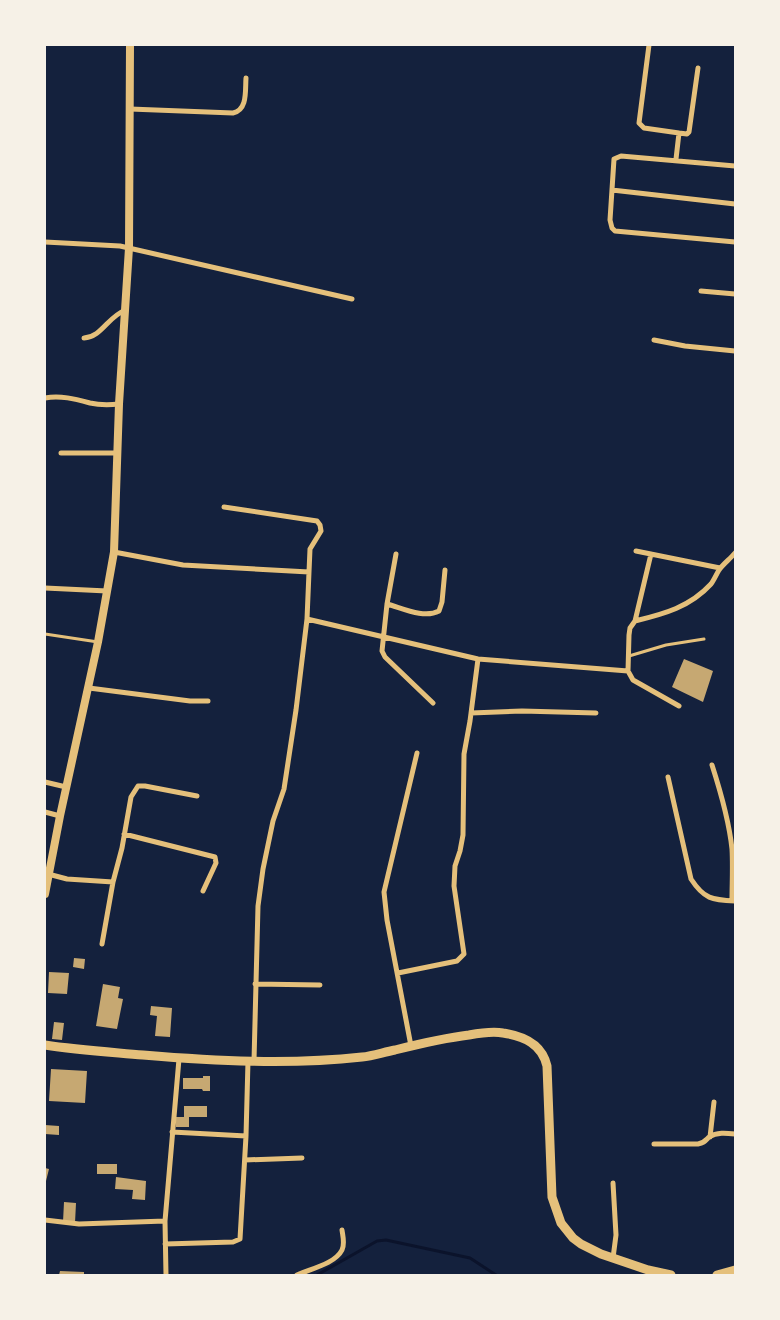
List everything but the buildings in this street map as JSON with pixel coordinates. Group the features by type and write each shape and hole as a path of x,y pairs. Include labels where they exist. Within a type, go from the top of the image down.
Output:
{"main road":[{"path":"45,1045 179,1059 308,1061 364,1057 450,1037 501,1032 531,1041 545,1057 549,1079 552,1197 561,1223 573,1238 581,1244 613,1259 671,1275"},
{"path":"718,1275 733,1272"}],"street":[{"path":"45,894 98,642 114,552 119,404 130,248 130,45"},
{"path":"649,45 639,123 644,128 687,134 689,132 698,68"},
{"path":"130,109 233,113 243,107 246,78"},
{"path":"676,160 679,133"},
{"path":"735,166 676,160 616,157 614,159 610,220 614,230 735,242"},
{"path":"612,190 735,204"},
{"path":"45,242 130,248 352,299"},
{"path":"701,291 735,294"},
{"path":"84,338 94,336 114,316 126,310"},
{"path":"654,340 685,346 735,351"},
{"path":"45,398 61,397 83,400 88,403 119,404"},
{"path":"61,453 118,453"},
{"path":"165,1244 238,1241 241,1236 256,984 258,906 263,869 273,821 284,789 296,710 307,619 310,549 321,531 317,521 224,507"},
{"path":"636,551 720,568"},
{"path":"114,552 183,564 308,572"},
{"path":"635,622 684,606 712,582 720,568 735,553"},
{"path":"396,554 381,648 383,654 434,703"},
{"path":"651,554 635,622 630,628 628,672 633,680 679,706"},
{"path":"387,604 422,614 432,615 439,611 446,570"},
{"path":"45,588 107,591"},
{"path":"307,619 478,659 628,672"},
{"path":"398,973 457,960 464,954 454,886 455,866 463,835 464,754 478,659"},
{"path":"88,688 190,701 208,701"},
{"path":"471,714 522,711 596,713"},
{"path":"411,1046 387,920 384,892 418,753"},
{"path":"668,777 691,879 699,890 709,898 733,900 734,859 728,820 712,765"},
{"path":"45,782 66,787"},
{"path":"102,944 113,882 134,790 138,786 145,786 197,796"},
{"path":"45,812 60,816"},
{"path":"124,834 214,856 216,863 203,891"},
{"path":"48,874 67,879 113,882"},
{"path":"256,984 320,986"},
{"path":"166,1275 165,1221 179,1059"},
{"path":"710,1137 714,1102"},
{"path":"172,1132 246,1136"},
{"path":"654,1144 698,1144 704,1143 710,1137 724,1133 735,1134"},
{"path":"245,1160 302,1158"},
{"path":"613,1183 616,1235 613,1259"},
{"path":"45,1220 80,1224 165,1221"},
{"path":"297,1275 324,1264 337,1256 343,1245 342,1230"}],"lane":[{"path":"45,634 98,642"},
{"path":"629,656 666,646 704,639"}],"waterway":[{"path":"317,1275 377,1241 386,1240 470,1258 496,1275"}]}
